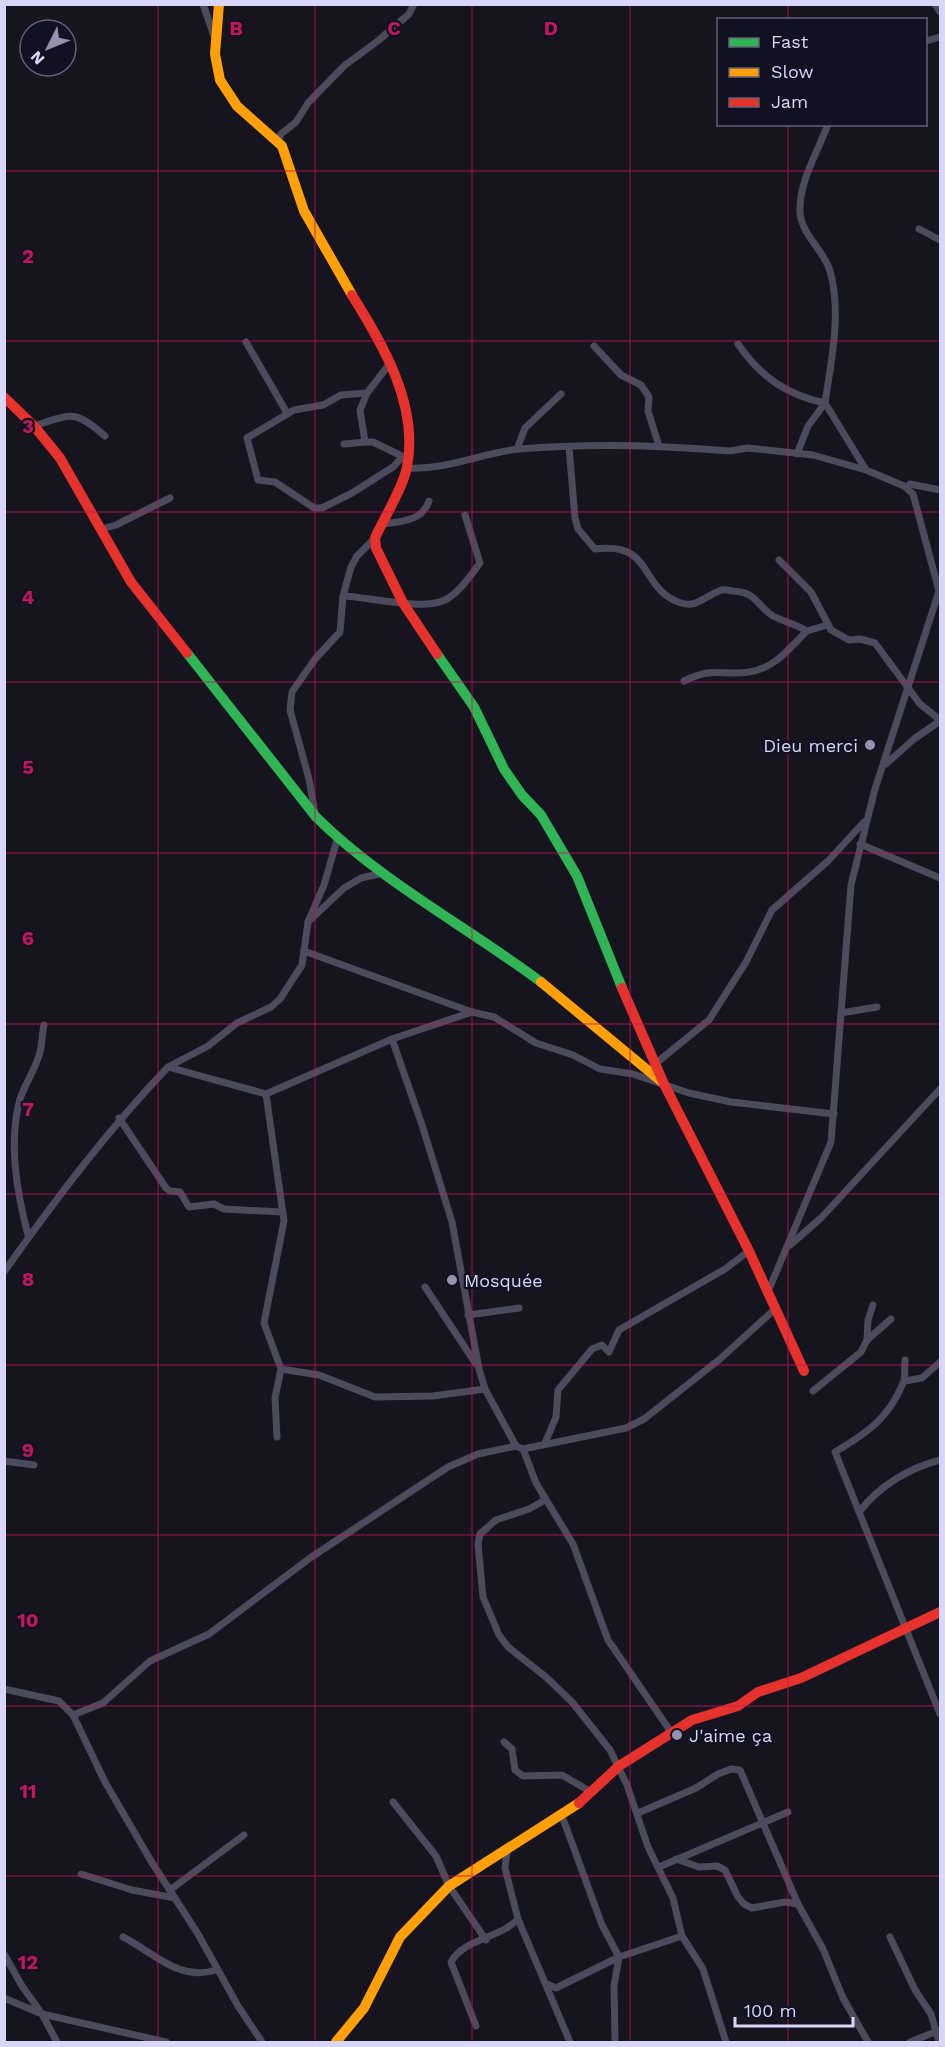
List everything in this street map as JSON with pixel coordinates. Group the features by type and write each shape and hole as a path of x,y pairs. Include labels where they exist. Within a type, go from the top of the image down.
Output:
{"street":[{"path":"203,4 215,39"},
{"path":"219,4 215,39 216,67 221,87 249,119 278,141 286,154 295,190 314,231 398,375 410,436 406,461 382,524 375,538 357,556 351,567 343,596 340,632 292,692 291,703 316,817"},
{"path":"278,141 281,134 296,122 308,103 344,66 380,40 408,14 414,4"},
{"path":"935,4 940,12"},
{"path":"797,454 808,426 825,403 835,340 830,270 800,219 800,207 815,154 827,126"},
{"path":"919,229 940,240"},
{"path":"246,342 287,413"},
{"path":"738,344 758,371 780,387 804,398 825,403 866,470"},
{"path":"594,346 621,375 641,385 649,397 648,411 659,446"},
{"path":"364,442 360,410 367,393 391,362"},
{"path":"367,393 341,395 323,405 287,413 247,438 256,477 261,481 275,482 308,506 322,507 352,493 393,466 406,461"},
{"path":"517,449 525,428 561,394"},
{"path":"6,399 34,426 60,458 131,582 316,817 337,840 379,874 503,955 585,1017 664,1084"},
{"path":"34,426 76,415 84,418 105,436"},
{"path":"344,444 373,442 406,461 448,467 517,449 659,446 730,451 747,448 813,455 866,470 904,486 913,494 940,590 907,684 866,820 850,885 831,1142 767,1294"},
{"path":"569,447 575,518 582,535 595,549 615,546 632,552 666,596 683,604 704,601 720,590 739,591 751,594 772,615 807,631"},
{"path":"910,484 940,490"},
{"path":"102,529 116,525 170,498"},
{"path":"382,524 412,519 425,510 429,501"},
{"path":"343,596 403,603 443,601 455,594 480,563 465,515"},
{"path":"375,538 376,548 403,603 474,707 504,769 522,795 541,814 577,876 631,1011 664,1084 749,1251 774,1310 804,1371"},
{"path":"779,560 811,592 827,625 839,636 874,644 923,707 940,721 906,745 884,766"},
{"path":"684,681 706,672 751,672 783,656 807,631 827,625"},
{"path":"655,1064 710,1020 746,962 772,910 828,861 866,820"},
{"path":"4,1272 28,1235 119,1118 168,1067 208,1046 237,1023 271,1007 280,999 302,965 308,922 324,885 337,840"},
{"path":"860,844 940,878"},
{"path":"308,922 344,888 361,878 379,874"},
{"path":"304,951 471,1012 494,1017 536,1043 573,1055 600,1069 633,1074 689,1093 731,1102 834,1114"},
{"path":"841,1013 877,1007"},
{"path":"168,1067 240,1089 266,1094 392,1039 471,1012"},
{"path":"28,1235 19,1198 16,1166 17,1116 21,1098 40,1053 44,1025"},
{"path":"392,1039 452,1222 468,1315 485,1389 520,1447 545,1500 529,1509 496,1520 480,1534 478,1544 483,1597 508,1647 546,1677 572,1702 610,1750 619,1766 638,1813 648,1846 673,1898 682,1936 704,1970 726,2043"},
{"path":"789,1246 821,1218 940,1089"},
{"path":"266,1094 282,1212 282,1232 266,1300 264,1323 281,1369 275,1398 277,1437"},
{"path":"119,1118 165,1188 180,1192 189,1207 214,1204 224,1209 282,1212"},
{"path":"545,1443 556,1417 558,1390 592,1349 602,1345 609,1352 619,1330 725,1269 749,1251"},
{"path":"425,1287 479,1369"},
{"path":"813,1391 861,1352 867,1340 873,1305"},
{"path":"468,1315 519,1308"},
{"path":"73,1714 103,1703 150,1661 209,1634 318,1552 448,1467 478,1454 626,1428 644,1419 720,1359 774,1310"},
{"path":"867,1340 891,1319"},
{"path":"905,1360 904,1381 891,1409 865,1432 835,1452 940,1714"},
{"path":"904,1381 922,1378 940,1362"},
{"path":"281,1369 319,1375 375,1397 433,1396 485,1389"},
{"path":"859,1512 870,1497 889,1484 923,1465 940,1460"},
{"path":"4,1461 34,1465"},
{"path":"536,1483 573,1544 608,1640 671,1732"},
{"path":"336,2043 364,2008 400,1937 449,1886 562,1816 619,1766 671,1732 699,1717 738,1706 758,1692 801,1678 907,1630 940,1612"},
{"path":"4,1689 59,1701 73,1714 100,1774 262,2043"},
{"path":"504,1742 512,1749 515,1770 523,1776 562,1775 591,1792"},
{"path":"638,1813 731,1769 740,1770 746,1789 764,1823 798,1904 823,1949 837,1986 868,2043"},
{"path":"393,1802 436,1856 449,1886 486,1940"},
{"path":"659,1867 788,1812"},
{"path":"562,1816 602,1925 619,1957 614,1986 615,2043"},
{"path":"170,1890 244,1835"},
{"path":"507,1851 504,1868 518,1918 570,2043"},
{"path":"676,1859 699,1867 717,1866 724,1870 738,1897 752,1908 785,1902 798,1904"},
{"path":"81,1874 132,1890 175,1898"},
{"path":"476,2026 452,1962 463,1950 512,1925 518,1918"},
{"path":"547,1984 556,1988 619,1957 682,1936"},
{"path":"123,1937 184,1972 206,1973 216,1970"},
{"path":"890,1937 915,1990 939,2030 939,2043"},
{"path":"4,1954 17,1979 42,2014 57,2043"},
{"path":"4,1998 42,2014 166,2043"},
{"path":"910,2043 939,2030"}],"traffic: fast":[{"path":"187,653 316,817 369,863 541,982"},
{"path":"437,654 474,707 504,769 522,795 541,815 577,876 622,988"}],"traffic: slow":[{"path":"219,4 215,54 220,80 237,106 282,146 304,211 352,295"},
{"path":"541,982 662,1082"},
{"path":"336,2042 364,2008 400,1937 449,1886 579,1803"}],"traffic: jam":[{"path":"352,295 396,376 408,421 409,444 405,475 375,538 376,548 403,603 437,654"},
{"path":"4,397 34,426 60,458 131,582 187,653"},
{"path":"622,988 664,1084 749,1251 804,1371"},
{"path":"579,1803 619,1766 692,1720 738,1706 758,1692 801,1678 940,1612"}],"place":[{"name":"Dieu merci","path":"870,745"},
{"name":"Mosquée","path":"452,1280"},
{"name":"J'aime ça","path":"677,1735"}]}
